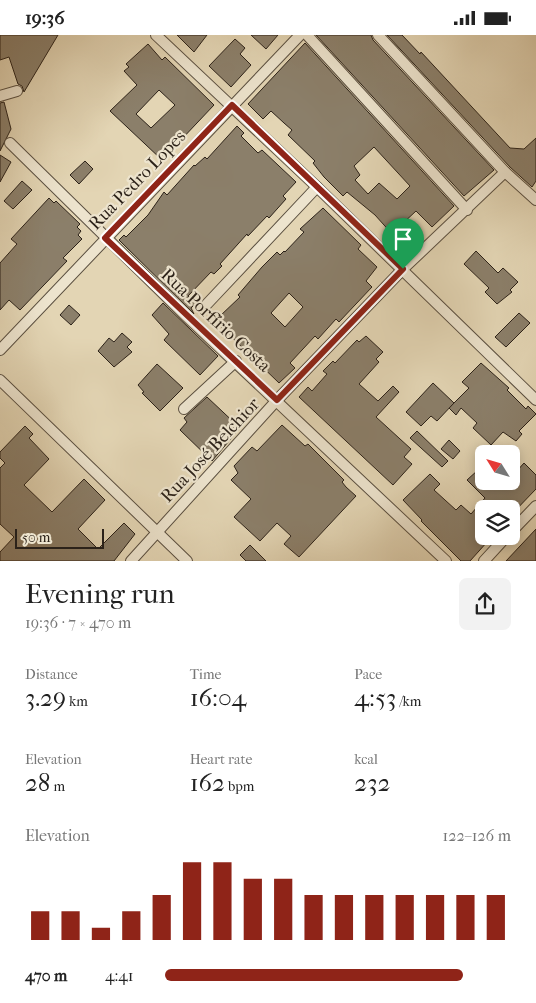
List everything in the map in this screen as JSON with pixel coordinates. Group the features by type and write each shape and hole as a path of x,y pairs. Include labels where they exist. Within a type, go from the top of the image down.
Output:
{"street":[{"path":"156,35 403,269 536,401"},
{"name":"Rua Pedro Lopes","path":"0,350 300,35"},
{"path":"307,35 467,209"},
{"path":"378,35 505,172 536,200"},
{"path":"0,96 17,91"},
{"name":"Rua Porfírio Costa","path":"10,143 105,238 446,561"},
{"name":"Rua José Belchior","path":"131,561 277,400 403,269 505,172"},
{"path":"206,304 317,187"},
{"path":"184,409 236,361"},
{"path":"0,380 187,561"},
{"path":"520,523 536,506"},
{"path":"484,561 499,545"}],"building":[{"path":"0,35 58,35 24,92 22,86 18,84 9,57 0,60"},
{"path":"177,35 207,35 194,52"},
{"path":"251,35 278,35 266,49"},
{"path":"316,35 371,35 373,40 494,170 464,196"},
{"path":"387,35 402,35 420,54 421,52 510,148 524,149 536,138 536,181 532,187 510,167"},
{"path":"235,39 245,48 240,54 251,65 231,87 209,66"},
{"path":"305,43 454,206 432,227 416,211 401,225 403,226 400,229 411,245 403,253 389,239 393,235 375,215 347,192 343,196 324,177 313,163 315,161 288,135 292,130 271,111 263,119 248,104","holes":["374,147 410,186 397,199 379,183 368,194 355,180 360,175 354,166"]},
{"path":"148,44 162,60 165,57 214,105 162,160 110,111 137,85 124,71 129,67 126,64","holes":["159,90 175,105 151,128 136,114"]},
{"path":"4,102 11,129 0,151 0,103"},
{"path":"237,126 244,133 241,136 258,153 262,150 296,182 283,196 286,199 269,218 267,216 248,236 247,234 220,264 222,266 214,274 211,272 188,296 196,303 191,308 194,314 119,240 124,235 126,237 148,215 164,192 167,195 194,165 205,157 207,159"},
{"path":"0,155 11,162 0,182"},
{"path":"85,161 93,169 79,184 70,175"},
{"path":"22,181 32,190 13,209 4,201"},
{"path":"49,198 54,203 56,201 80,224 77,227 81,231 78,235 82,239 63,258 67,261 20,310 9,300 0,310 0,263 17,244 11,239"},
{"path":"323,208 361,245 358,249 377,267 366,281 372,287 339,322 336,319 318,339 315,336 290,363 295,368 279,383 218,324 223,318 220,316 240,297 238,295 262,267 277,252 280,255 285,252 304,232 300,229","holes":["289,293 303,307 285,327 271,313"]},
{"path":"476,251 498,273 503,268 518,282 510,290 512,292 497,304 485,292 489,288 464,264"},
{"path":"163,303 218,356 200,375 164,340 169,334 152,315"},
{"path":"69,305 80,315 71,325 60,315"},
{"path":"519,313 530,323 506,347 495,337"},
{"path":"122,333 132,342 127,347 132,352 114,367 98,351 109,338 114,342"},
{"path":"366,336 383,352 376,359 379,362 359,384 378,401 393,386 399,392 376,417 411,449 404,457 412,464 393,485 299,397 308,387 312,391 327,374 323,371 333,361 335,363 357,340 359,342"},
{"path":"481,363 509,388 507,390 526,409 528,406 536,414 519,431 522,434 516,441 503,432 491,445 473,428 477,423 461,408 456,415 449,408 469,388 462,382"},
{"path":"157,364 183,388 160,411 142,393 144,392 138,385"},
{"path":"433,383 454,403 437,421 431,416 421,426 406,412"},
{"path":"207,397 240,428 212,461 180,430 187,422 184,418"},
{"path":"282,425 305,446 308,444 344,480 342,482 356,496 299,557 284,544 291,536 277,523 260,541 234,517 251,499 231,480 238,473 234,466 252,447 257,451"},
{"path":"25,426 33,434 29,438 49,459 24,485 52,512 84,479 105,500 78,529 98,549 124,523 135,534 114,561 0,561 0,552 14,537 0,524 0,468 5,463 0,458 0,452"},
{"path":"417,431 448,461 442,467 410,438"},
{"path":"449,440 460,451 453,459 441,449"},
{"path":"524,463 536,475 536,489 520,506 520,500 483,500 485,498 477,490 520,490 520,468"},
{"path":"475,473 475,488 467,480"},
{"path":"430,474 440,484 434,490 456,510 461,505 471,514 475,509 475,545 484,545 470,561 461,561 403,500"},
{"path":"536,529 536,561 506,561"},
{"path":"250,545 266,561 246,561 240,555"}],"route":[{"path":"232,105 403,269 277,400 105,238 232,105"}]}
